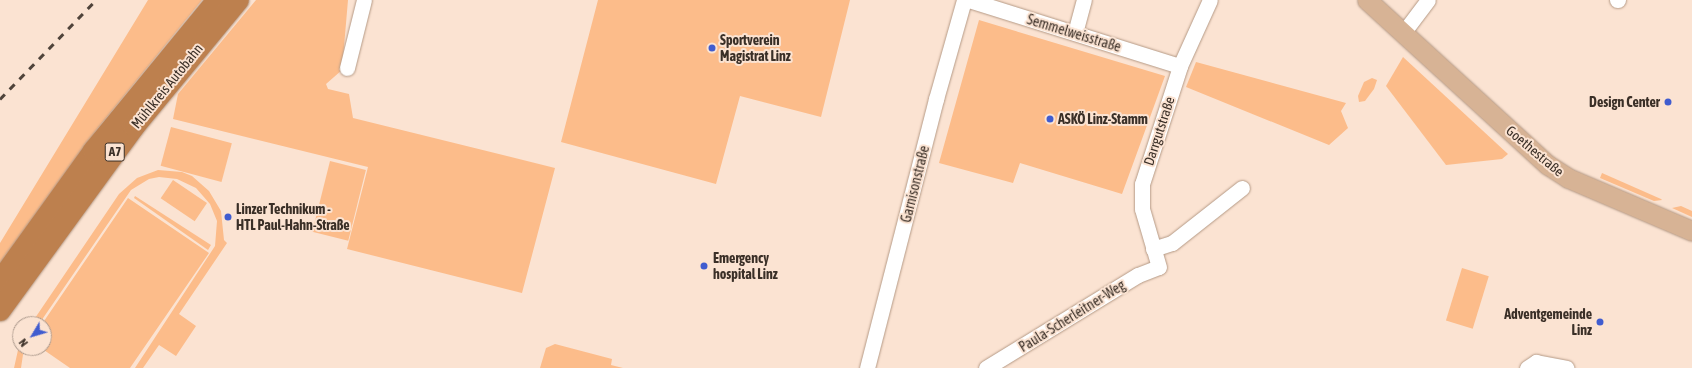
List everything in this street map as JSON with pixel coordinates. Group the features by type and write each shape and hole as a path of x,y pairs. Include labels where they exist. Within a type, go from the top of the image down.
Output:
{"highway":[{"name":"Mühlkreis Autobahn","path":"0,282 94,151 218,0"},
{"name":"Mühlkreis Autobahn","path":"0,310 134,126 238,0"}],"main road":[{"name":"Goethestraße","path":"1367,0 1548,165 1568,178 1692,231"}],"street":[{"path":"346,68 364,0"},
{"name":"Garnisonstraße","path":"867,368 934,106 964,0"},
{"name":"Semmelweisstraße","path":"969,0 1180,66"},
{"path":"1075,33 1084,0"},
{"name":"Darrgutstraße","path":"1159,267 1142,209 1142,184 1180,66 1210,0"},
{"path":"1403,33 1428,0"},
{"path":"1153,249 1172,243 1242,188"},
{"name":"Paula-Scherleitner-Weg","path":"986,368 1138,275 1159,267"},
{"path":"1527,368 1536,362 1566,368"}],"shaded area":[{"path":"148,0 202,0 98,128 0,264 0,243"},
{"path":"256,0 348,0 342,70 326,84 328,89 349,94 353,118 555,168 522,293 347,249 368,167 173,119 178,94"},
{"name":"Sportverein Magistrat Linz","path":"598,0 850,0 821,117 740,96 716,184 561,142"},
{"name":"ASKÖ Linz-Stamm","path":"979,20 1165,76 1122,194 1020,163 1013,183 939,163"},
{"path":"1403,57 1508,154 1502,159 1446,165 1386,86"},
{"path":"1196,62 1346,103 1341,111 1348,128 1329,145 1186,87"},
{"path":"1372,78 1377,80 1374,89 1365,101 1359,102 1358,96 1364,82"},
{"path":"171,127 232,143 222,182 161,166"},
{"path":"330,161 366,170 348,241 312,232"},
{"path":"158,170 182,172 192,176 209,191 221,211 224,240 227,243 179,314 196,326 176,356 159,345 143,368 135,368 215,246 217,221 210,204 196,188 177,179 159,177 149,179 131,190 44,316 36,316 119,194 137,178"},
{"path":"1602,173 1662,200 1654,201 1600,178"},
{"path":"173,180 207,203 195,221 161,198"},
{"path":"135,196 211,245 208,250 134,198"},
{"path":"128,198 209,253 130,368 70,368 52,356 52,316 47,316"},
{"path":"1681,206 1692,211 1692,217 1672,208"},
{"path":"1462,268 1489,276 1473,329 1446,321"},
{"path":"555,344 612,359 611,365 623,368 540,368 546,348"},
{"path":"17,356 23,356 21,368 14,368"}],"railway":[{"path":"0,99 96,0"}],"place":[{"name":"Sportverein Magistrat Linz","path":"712,48"},
{"name":"Design Center","path":"1668,102"},
{"name":"ASKÖ Linz-Stamm","path":"1050,119"},
{"name":"Linzer Technikum - HTL Paul-Hahn-Straße","path":"228,217"},
{"name":"Emergency hospital Linz","path":"704,266"},
{"name":"Adventgemeinde Linz","path":"1600,322"}]}
